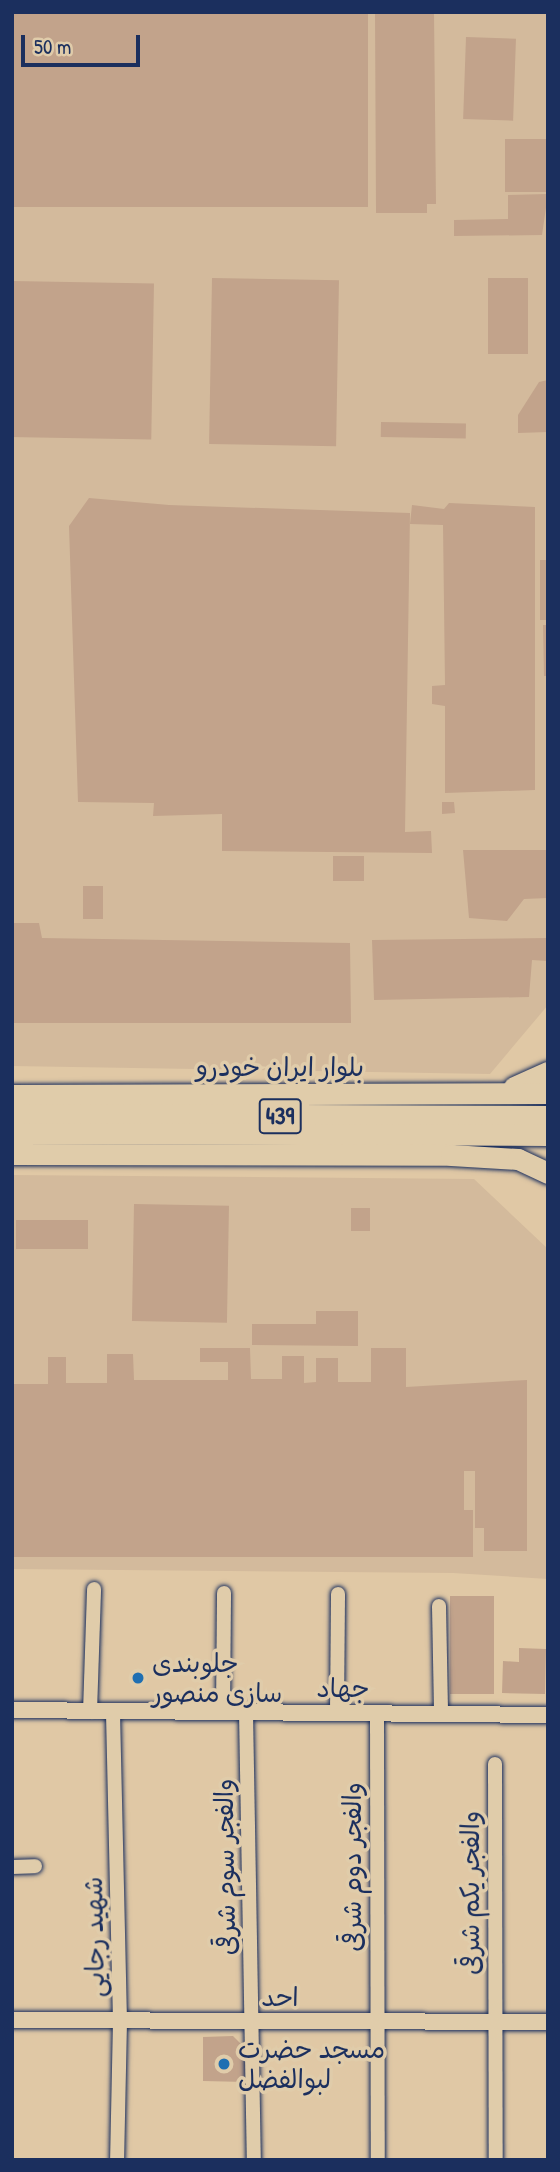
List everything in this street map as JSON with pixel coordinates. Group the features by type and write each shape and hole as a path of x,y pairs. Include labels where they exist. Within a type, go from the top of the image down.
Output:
{"main road":[{"path":"477,1092 516,1087 548,1072"},
{"name":"بلوار ایران خودرو","path":"12,1095 293,1097 477,1092 548,1093"},
{"name":"بلوار ایران خودرو","path":"12,1114 548,1116"},
{"name":"439","path":"12,1133 548,1135"},
{"name":"439","path":"12,1154 451,1155 518,1159 548,1173"}],"street":[{"path":"90,1712 94,1589"},
{"path":"223,1712 224,1593"},
{"path":"337,1712 338,1594"},
{"path":"439,1606 441,1713"},
{"name":"جهاد","path":"12,1710 548,1715"},
{"name":"والفجر سوم شرقی","path":"246,1712 254,2160"},
{"name":"شهید رجایی","path":"113,1713 120,2021 117,2160"},
{"name":"والفجر دوم شرقی","path":"377,1713 378,2160"},
{"name":"والفجر یکم شرقی","path":"495,1764 493,2023 496,2160"},
{"path":"12,1867 35,1866"},
{"name":"احد","path":"12,2020 548,2022"}],"shaded area":[{"path":"12,12 548,12 548,1005 490,1074 12,1066"},
{"path":"12,1175 474,1179 548,1249 548,1579 453,1573 12,1569"}],"building":[{"path":"12,12 368,12 368,207 12,207"},
{"path":"375,12 434,12 436,204 427,204 427,213 376,213"},
{"path":"466,37 516,39 513,121 463,119"},
{"path":"505,139 548,139 548,192 505,192"},
{"path":"548,194 542,235 454,236 454,220 508,219 508,195"},
{"path":"212,278 339,280 336,446 209,444"},
{"path":"488,278 528,278 528,354 488,354"},
{"path":"12,281 154,283 151,439 12,437"},
{"path":"548,380 548,432 518,433 518,415 539,382"},
{"path":"381,422 466,423 466,438 381,437"},
{"path":"89,498 169,505 410,513 405,832 431,831 432,853 222,851 222,814 153,816 154,803 78,802 69,526"},
{"path":"449,503 535,507 535,790 445,793 445,706 432,704 432,686 445,685 443,525 410,524 412,505 444,509"},
{"path":"540,560 548,560 548,620 540,620"},
{"path":"543,625 548,625 548,676 544,676"},
{"path":"442,802 454,802 455,813 442,814"},
{"path":"463,850 548,850 548,898 524,899 507,921 469,918"},
{"path":"333,856 364,856 364,881 333,881"},
{"path":"83,886 103,886 103,919 83,919"},
{"path":"12,923 39,923 42,938 350,943 351,1023 12,1023"},
{"path":"548,938 548,961 532,960 529,997 374,1000 372,940"},
{"path":"134,1204 229,1206 227,1323 132,1321"},
{"path":"351,1208 370,1208 370,1231 351,1231"},
{"path":"16,1220 88,1220 88,1249 16,1249"},
{"path":"316,1311 358,1311 358,1346 252,1345 252,1324 316,1324"},
{"path":"200,1348 250,1348 251,1379 282,1379 282,1356 304,1356 304,1383 316,1382 316,1358 338,1358 338,1382 371,1382 371,1348 406,1348 406,1387 527,1380 527,1551 484,1551 484,1528 475,1528 475,1471 464,1471 464,1510 473,1510 473,1557 12,1557 12,1384 48,1384 48,1357 66,1357 66,1383 107,1383 107,1354 133,1354 134,1380 228,1380 228,1362 200,1362"},
{"path":"450,1596 494,1596 494,1694 450,1694"},
{"path":"519,1648 546,1649 545,1694 502,1693 503,1661 519,1662"},
{"name":"مسجد حضرت لبوالفضل","path":"233,2036 244,2047 246,2082 203,2081 203,2037"}],"place":[{"name":"جلوبندی سازی منصور","path":"138,1678"},
{"name":"مسجد حضرت لبوالفضل","path":"224,2064"}]}
